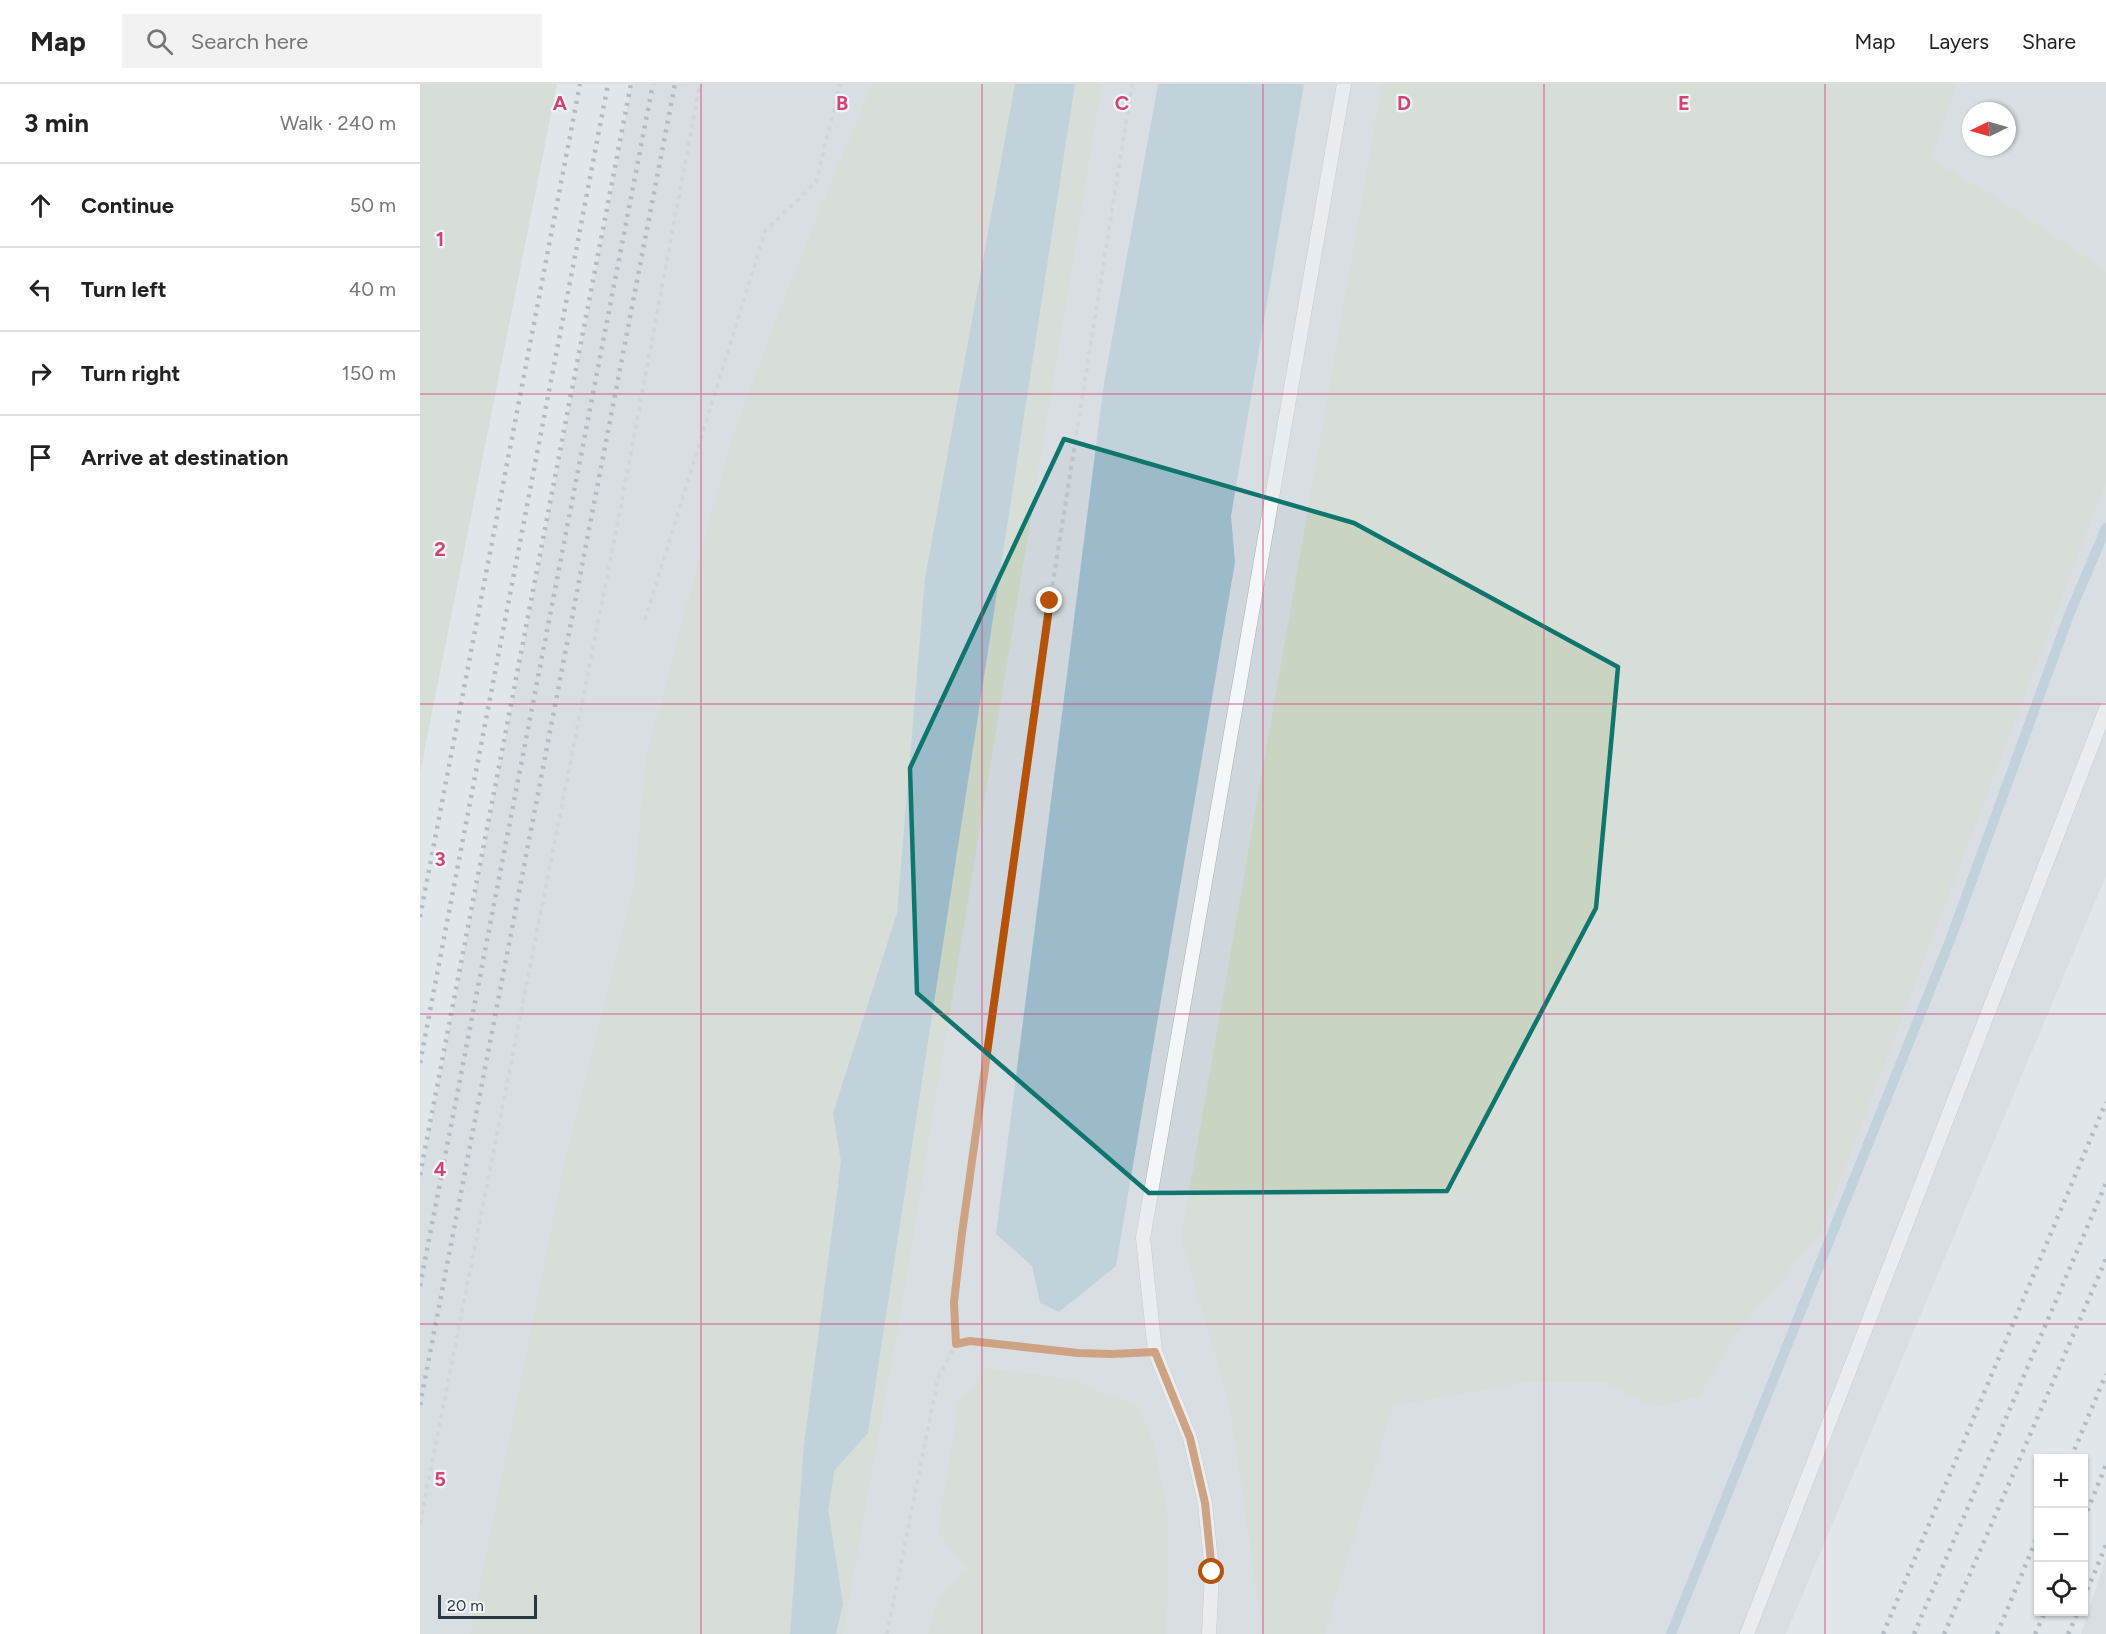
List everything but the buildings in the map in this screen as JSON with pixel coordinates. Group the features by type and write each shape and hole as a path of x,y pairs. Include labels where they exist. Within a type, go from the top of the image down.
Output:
{"lane":[{"path":"1209,1634 1212,1572 1205,1503 1190,1438 1155,1352 1143,1238 1344,84"},
{"path":"1747,1634 2106,709"}],"path":[{"path":"420,1524 620,511 700,84"},
{"path":"645,620 765,231 816,182 840,84"},
{"path":"887,1634 939,1378 956,1344 954,1302 962,1233 1039,683 1132,84"},
{"path":"956,1344 970,1341 1112,1354 1155,1352"}],"highlighted area":[{"path":"1064,439 1354,523 1618,667 1596,908 1447,1191 1149,1193 917,993 910,768"}],"shaded area":[{"path":"632,84 2106,84 2106,876 1786,1634 420,1634 420,1179"},
{"path":"2106,1557 2106,1634 2081,1634"}],"green space":[{"path":"420,84 557,84 420,773"},
{"path":"872,84 1102,84 901,1310 843,1634 470,1634 564,1164 634,885 646,757 730,444 784,298"},
{"path":"1382,84 1957,84 1931,159 2003,202 2106,272 2106,482 1820,1234 1735,1335 1700,1396 1656,1407 1605,1382 1526,1382 1393,1406 1325,1634 1263,1634 1229,1404 1181,1238"},
{"path":"986,1368 1068,1379 1139,1406 1155,1448 1168,1515 1167,1634 928,1634 937,1603 961,1572 969,1570 938,1533 958,1405"}],"water":[{"path":"1015,84 1075,84 868,1433 824,1482 843,1604 836,1634 790,1634 804,1444 841,1162 833,1113 897,913 925,578"},
{"path":"1158,84 1304,84 1231,516 1235,562 1116,1266 1059,1312 1040,1303 1032,1266 996,1234 1104,383"}],"waterway":[{"path":"1671,1634 1949,943 2069,615 2106,528"},
{"path":"824,1506 830,1465"}],"railway":[{"path":"420,917 580,84"},
{"path":"420,1063 608,84"},
{"path":"420,1175 631,84"},
{"path":"420,1286 653,84"},
{"path":"420,1405 675,84"},
{"path":"1883,1634 2106,1102"},
{"path":"1914,1634 2106,1183"},
{"path":"1944,1634 2106,1259"},
{"path":"2073,1454 2106,1374"},
{"path":"2088,1509 2106,1465"},
{"path":"1997,1634 2034,1545"},
{"path":"2088,1588 2106,1545"},
{"path":"2035,1634 2043,1616"},
{"path":"2068,1634 2076,1616"}],"route":[{"path":"1050,601 962,1233 954,1302 956,1344 970,1341 1078,1353 1155,1352 1190,1438 1205,1503 1212,1572"}]}
